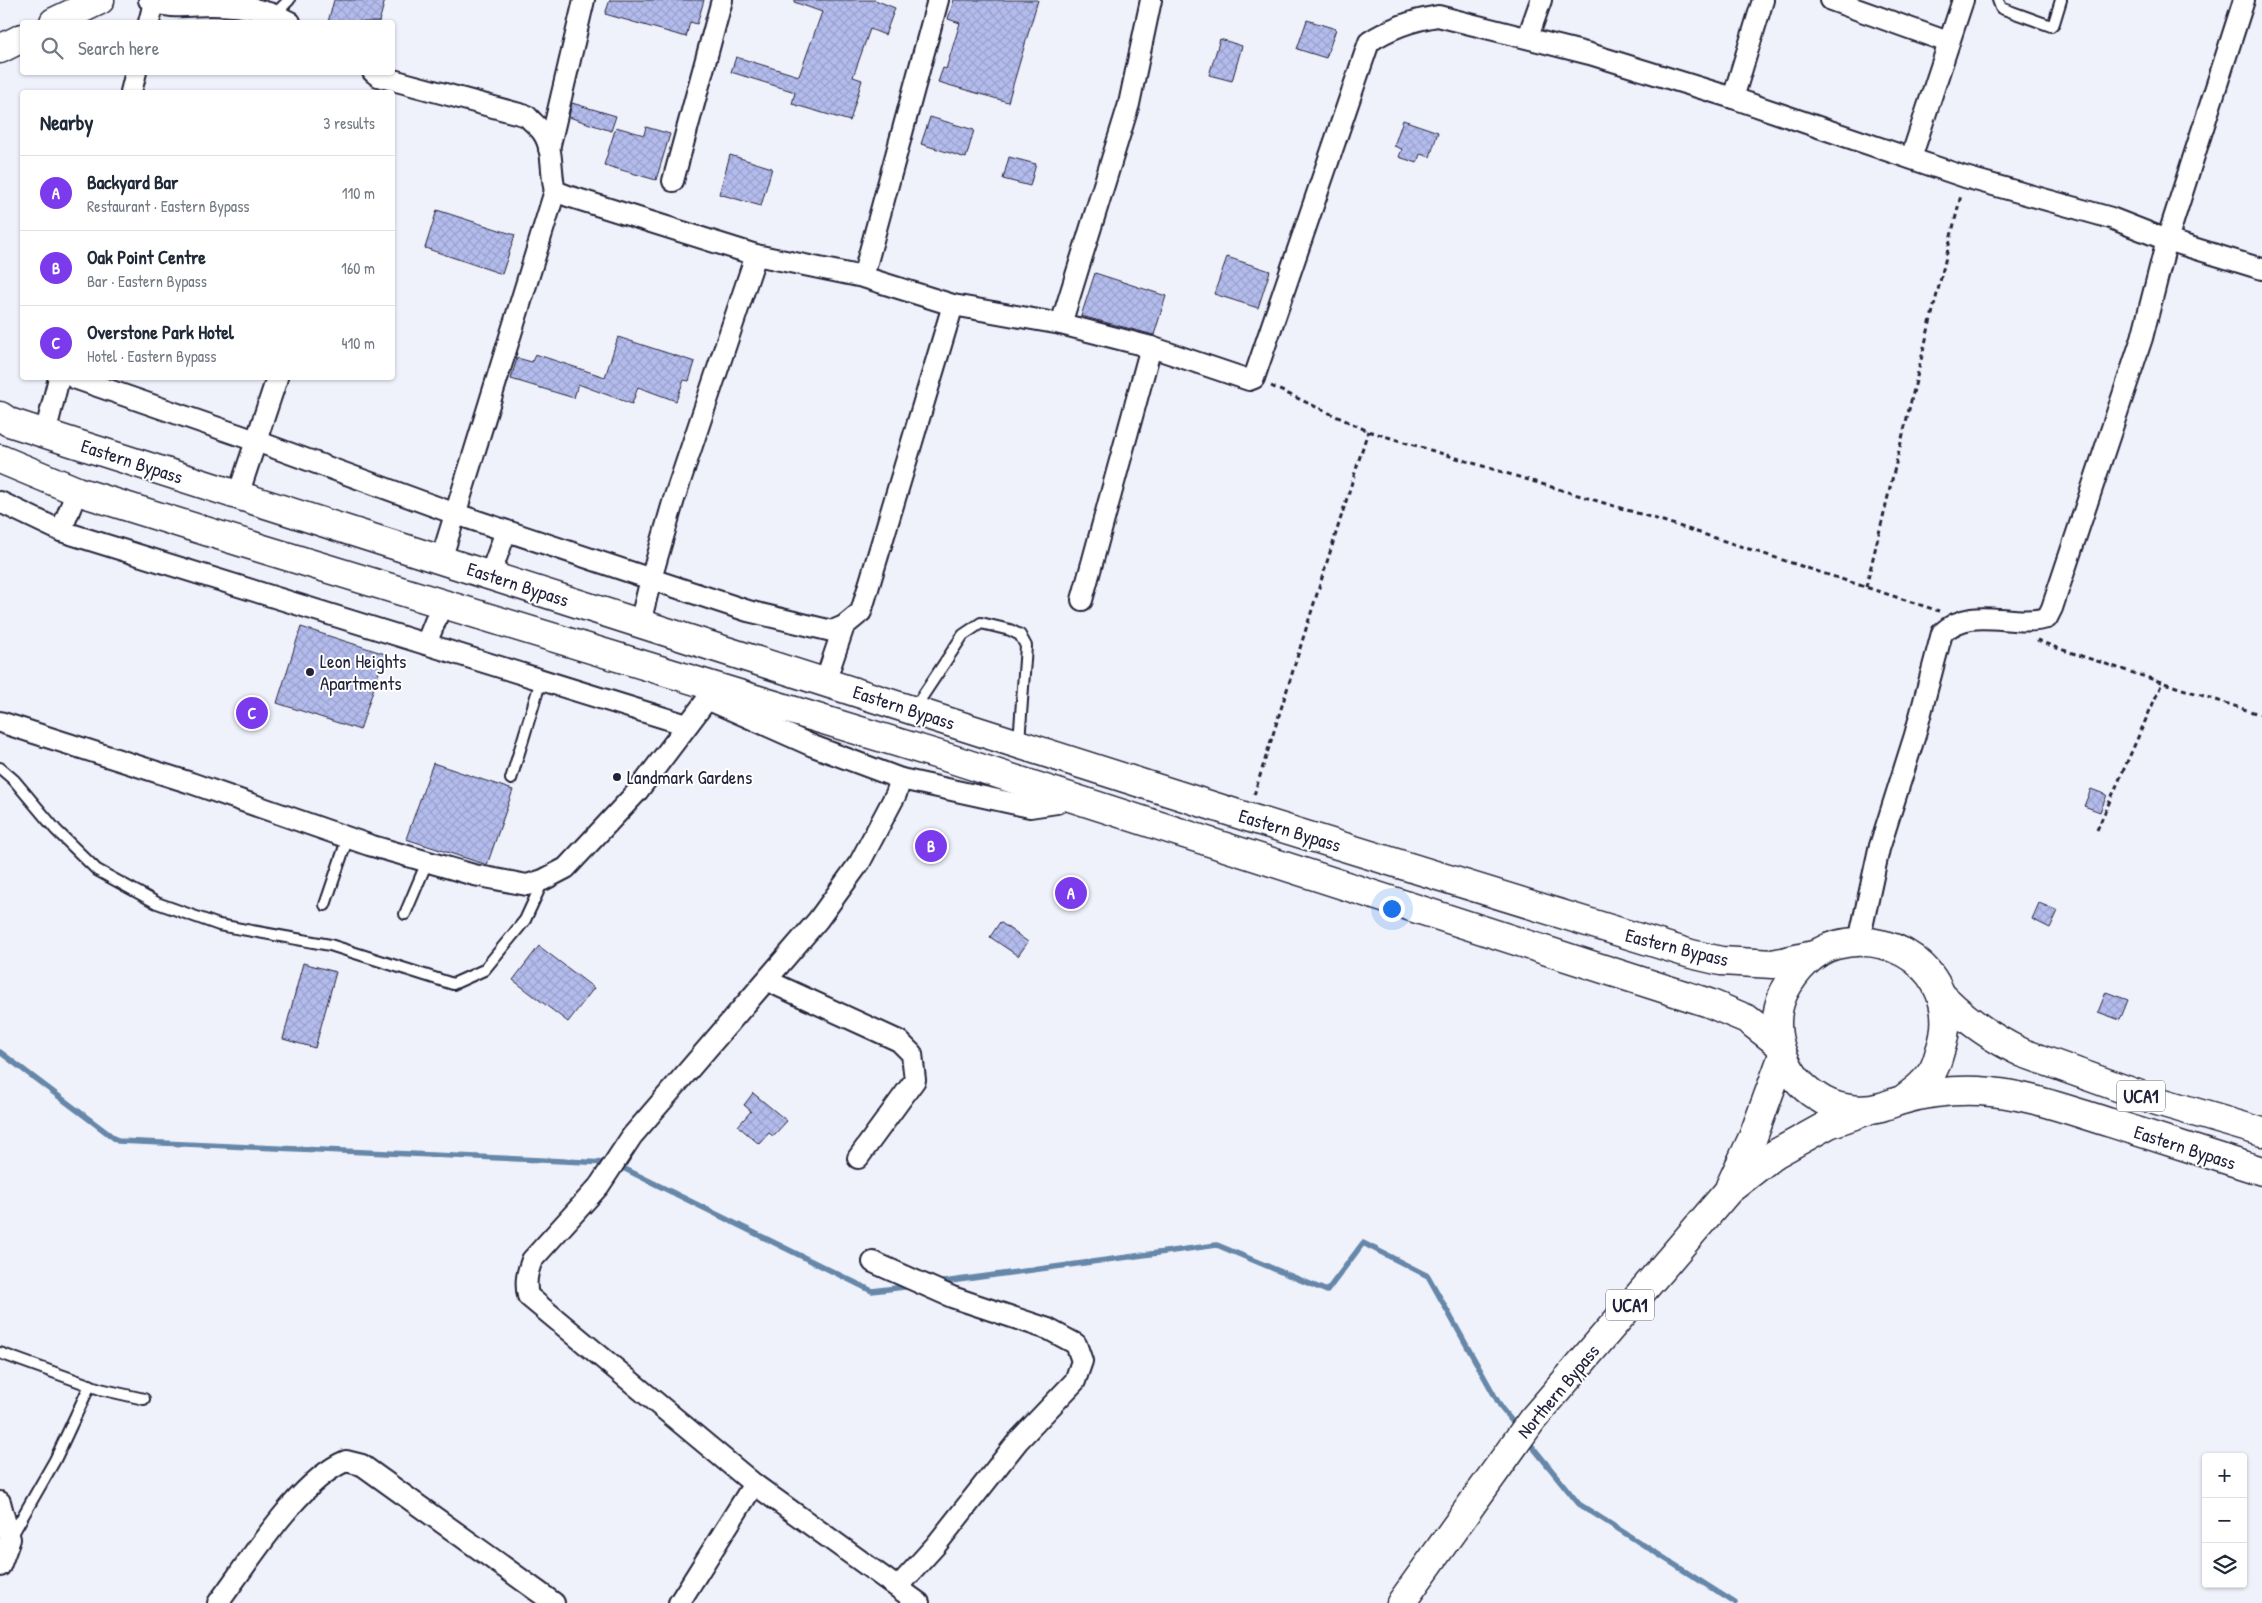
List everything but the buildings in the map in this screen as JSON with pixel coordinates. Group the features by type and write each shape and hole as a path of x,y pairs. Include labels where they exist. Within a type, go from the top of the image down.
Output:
{"main road":[{"path":"58,20 100,0"},
{"path":"0,49 20,39"},
{"name":"Eastern Bypass","path":"0,416 9,422 45,434 1247,817 1691,954 1722,961 1774,964 1814,956"},
{"name":"Eastern Bypass","path":"0,459 77,490 442,604 712,693 1068,796 1709,1003 1748,1020 1781,1049 1796,1078 1816,1097 1840,1107 1867,1110 1941,1092 1980,1091 2032,1099 2262,1171"},
{"name":"Eastern Bypass","path":"1781,1049 1778,1019 1783,994 1796,972 1814,956 1831,946 1859,941 1888,945 1906,953 1921,964 1933,979 1942,996 1946,1015 1946,1034 1934,1070 1920,1087 1902,1100"},
{"name":"Eastern Bypass","path":"1942,996 1963,1017 2003,1044 2023,1053 2157,1101 2262,1132"},
{"name":"UCA1","path":"1729,1190 1752,1137 1781,1049"},
{"name":"UCA1","path":"1729,1190 1775,1154 1829,1124 1867,1110"},
{"name":"Northern Bypass","path":"1401,1603 1507,1452 1532,1420 1729,1190"}],"street":[{"path":"441,560 453,513 555,191 550,149 584,0"},
{"path":"673,181 722,0"},
{"path":"863,278 938,0"},
{"path":"1061,324 1129,104 1151,0"},
{"path":"1528,37 1541,0"},
{"path":"1733,98 1763,0"},
{"path":"1831,0 1948,42"},
{"path":"1910,158 1963,0"},
{"path":"1859,941 1879,849 1915,735 1942,633 1952,624 1964,619 1986,618 2031,622 2047,618 2142,338 2166,240 2243,0"},
{"path":"149,20 152,1 178,7 211,5 284,12"},
{"path":"555,191 756,255 863,278 953,305 1061,324 1151,348 1249,380 1254,378 1369,42 1383,33 1417,19 1438,16 1528,37 1733,98 1965,177 2111,218 2166,240 2262,270"},
{"path":"132,90 135,75"},
{"path":"375,80 527,116 544,134 550,149"},
{"path":"640,623 674,499 756,255"},
{"path":"80,380 256,441 453,513 651,580 748,611 812,628 832,631 844,626 861,612 953,305"},
{"path":"1082,600 1151,348"},
{"path":"45,434 58,380"},
{"path":"238,495 276,380"},
{"path":"61,531 77,490"},
{"path":"0,502 61,531 687,725"},
{"path":"490,575 506,531"},
{"path":"426,644 442,604"},
{"path":"825,682 844,626"},
{"path":"0,722 427,862 474,875 527,884 543,880 566,868 573,861 637,792 712,693 814,746 901,779 1030,807 1057,803 1068,796"},
{"path":"901,779 896,794 860,862 818,920 768,981 632,1136 599,1186 532,1260 525,1285 528,1296 754,1484 918,1603"},
{"path":"768,981 899,1041 912,1054 915,1080 858,1158"},
{"path":"873,1262 952,1297 1048,1329 1076,1344 1082,1360 1075,1381 1018,1441 936,1545 898,1587"},
{"path":"218,1603 285,1514 322,1474 346,1461 362,1466 554,1603"},
{"path":"679,1603 754,1484"},
{"path":"0,1502 10,1539 0,1566"}],"lane":[{"path":"1998,0 2001,8 2051,26 2054,23 2061,0"},
{"path":"914,710 963,635 971,627 981,623 1010,630 1020,635 1026,646 1019,744"},
{"path":"511,779 541,680"},
{"path":"0,768 14,780 56,830 97,870 157,903 219,925 330,945 453,984 484,970 525,920 543,880"},
{"path":"326,905 348,837"},
{"path":"405,914 427,862"},
{"path":"0,1353 90,1385 144,1399"},
{"path":"10,1539 55,1460 90,1385"}],"path":[{"path":"1866,587 1965,177"},
{"path":"1254,378 1368,431 1663,521 1964,619"},
{"path":"1247,817 1368,431"},
{"path":"2030,637 2057,648 2262,715"},
{"path":"2097,830 2162,682"}],"waterway":[{"path":"0,1052 118,1141 608,1163"},
{"path":"617,1165 872,1291 912,1286"},
{"path":"936,1283 1217,1245 1327,1291 1363,1243 1428,1276 1502,1409 1517,1427"},
{"path":"1527,1440 1579,1504 1735,1603"}],"place":[{"name":"Leon Heights Apartments","path":"310,672"},
{"name":"Overstone Park Hotel","path":"252,713"},
{"name":"Landmark Gardens","path":"617,777"},
{"name":"Oak Point Centre","path":"931,846"},
{"name":"Backyard Bar","path":"1071,893"}]}
